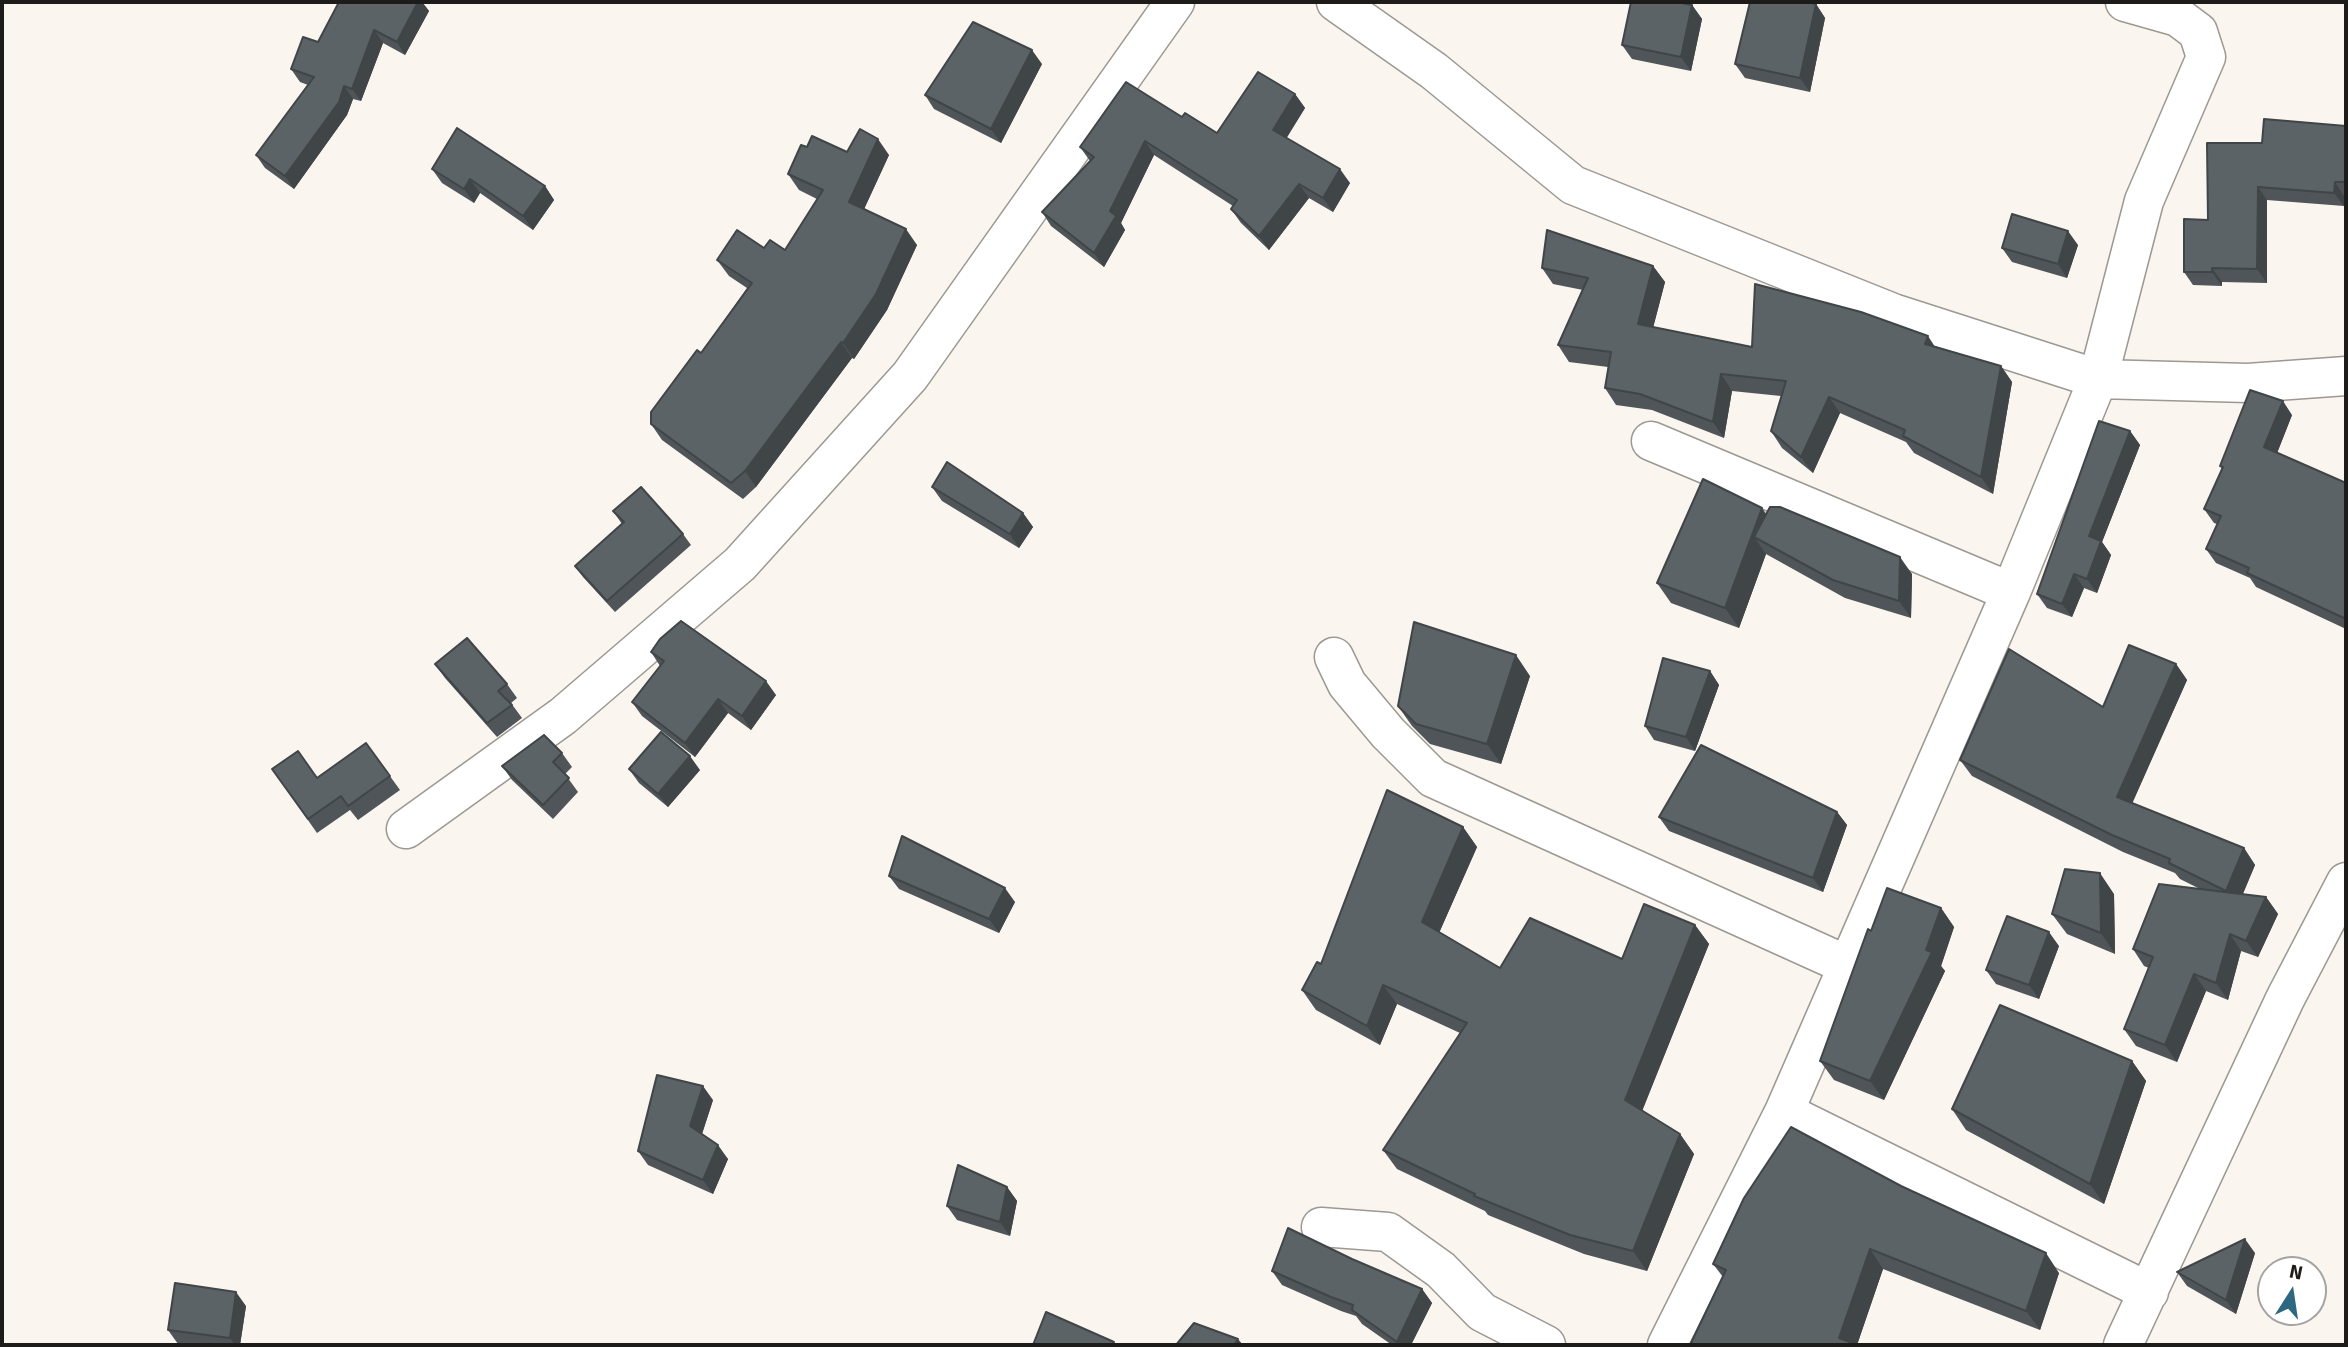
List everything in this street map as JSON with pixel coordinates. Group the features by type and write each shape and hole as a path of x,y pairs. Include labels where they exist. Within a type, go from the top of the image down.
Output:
{"street":[{"path":"406,829 563,716 740,564 910,376 1175,2"},
{"path":"1336,2 1434,71 1573,185 1893,313 2098,379 2248,383 2346,376"},
{"path":"1667,1345 1784,1112 2011,592 2098,379 2144,201 2206,57 2198,32 2178,17 2125,2"},
{"path":"1651,442 2011,592"},
{"path":"1334,657 1356,694 1388,733 1433,778 1849,966"},
{"path":"2123,1345 2285,999 2346,882"},
{"path":"1784,1112 2149,1293"},
{"path":"1321,1227 1388,1232 1441,1270 1482,1312 1546,1345"}],"building":[{"path":"339,2 418,2 397,42 374,30 352,89 344,86 339,102 285,176 256,155 314,77 291,69 303,37 318,42"},
{"path":"1631,2 1677,2 1692,5 1681,57 1622,45"},
{"path":"1750,2 1816,4 1800,78 1735,64"},
{"path":"973,22 1032,50 991,129 925,95"},
{"path":"1258,72 1295,94 1273,130 1340,169 1323,198 1299,184 1259,236 1231,209 1237,200 1145,141 1110,211 1116,216 1094,253 1042,212 1094,157 1080,147 1126,82 1182,117 1185,113 1217,133"},
{"path":"2264,119 2346,126 2346,182 2335,182 2334,193 2258,187 2257,269 2212,268 2212,272 2184,272 2184,219 2208,220 2207,143 2262,143"},
{"path":"457,128 545,186 523,216 470,179 464,189 432,169"},
{"path":"860,129 878,139 849,202 906,229 876,294 843,343 841,342 745,471 731,483 651,424 651,412 697,350 701,353 752,283 717,260 737,230 764,248 770,240 785,250 823,190 788,174 801,145 807,147 812,136 847,152"},
{"path":"2012,214 2068,231 2058,264 2002,248"},
{"path":"1547,230 1653,266 1638,324 1752,347 1755,284 1861,312 1928,336 1925,344 2001,366 1981,477 1903,436 1905,430 1829,397 1801,457 1771,431 1786,381 1721,374 1713,422 1640,394 1605,388 1611,352 1558,345 1588,278 1542,268"},
{"path":"2250,390 2283,401 2264,447 2346,483 2346,619 2247,573 2249,568 2206,549 2221,516 2204,509 2223,467 2220,466"},
{"path":"2099,421 2130,431 2089,536 2101,541 2087,579 2074,574 2062,604 2037,594"},
{"path":"947,462 1023,513 1010,534 932,487"},
{"path":"1703,479 1762,508 1725,608 1657,583"},
{"path":"641,487 683,534 607,601 575,566 624,522 613,511"},
{"path":"1770,507 1780,507 1900,557 1899,601 1833,580 1754,537"},
{"path":"681,621 766,681 742,716 718,699 685,743 632,702 664,661 651,652 660,639"},
{"path":"1414,622 1516,655 1487,744 1416,724 1398,706"},
{"path":"467,638 507,684 498,691 512,705 487,723 435,664"},
{"path":"2129,645 2176,664 2117,797 2244,848 2226,891 2169,863 2170,859 2112,835 1960,760 2009,649 2103,707"},
{"path":"1663,658 1710,671 1686,737 1645,726"},
{"path":"661,732 690,756 658,794 629,769"},
{"path":"544,735 562,753 553,762 569,778 543,805 502,766"},
{"path":"366,743 390,776 348,806 341,796 308,819 272,769 298,751 317,778"},
{"path":"1701,745 1837,812 1813,878 1659,817"},
{"path":"1387,790 1463,827 1422,922 1500,968 1530,918 1622,959 1644,904 1695,925 1625,1100 1680,1134 1633,1251 1570,1235 1474,1196 1475,1194 1383,1150 1467,1023 1383,985 1367,1026 1302,990 1317,962 1321,964"},
{"path":"902,836 1005,888 989,919 889,876"},
{"path":"2065,869 2100,873 2101,933 2052,914"},
{"path":"2159,884 2266,897 2246,941 2230,934 2216,983 2194,974 2165,1045 2124,1029 2153,957 2133,949"},
{"path":"1887,888 1941,908 1926,950 1932,952 1870,1081 1820,1061 1868,929 1871,931"},
{"path":"2007,916 2049,932 2029,985 1986,970"},
{"path":"2000,1005 2132,1061 2090,1184 1952,1109"},
{"path":"657,1075 703,1086 690,1126 718,1145 703,1180 638,1151"},
{"path":"1791,1127 1901,1186 2046,1253 2026,1311 1870,1249 1839,1338 1858,1345 1691,1343 1726,1270 1713,1264 1744,1198"},
{"path":"958,1165 1007,1187 1000,1222 947,1206"},
{"path":"1288,1228 1422,1289 1397,1342 1352,1310 1353,1305 1272,1271"},
{"path":"2245,1239 2226,1300 2177,1272"},
{"path":"175,1283 236,1292 230,1338 168,1330"},
{"path":"1046,1312 1114,1342 1112,1345 1033,1345"},
{"path":"1194,1323 1238,1339 1234,1345 1176,1345"}]}
